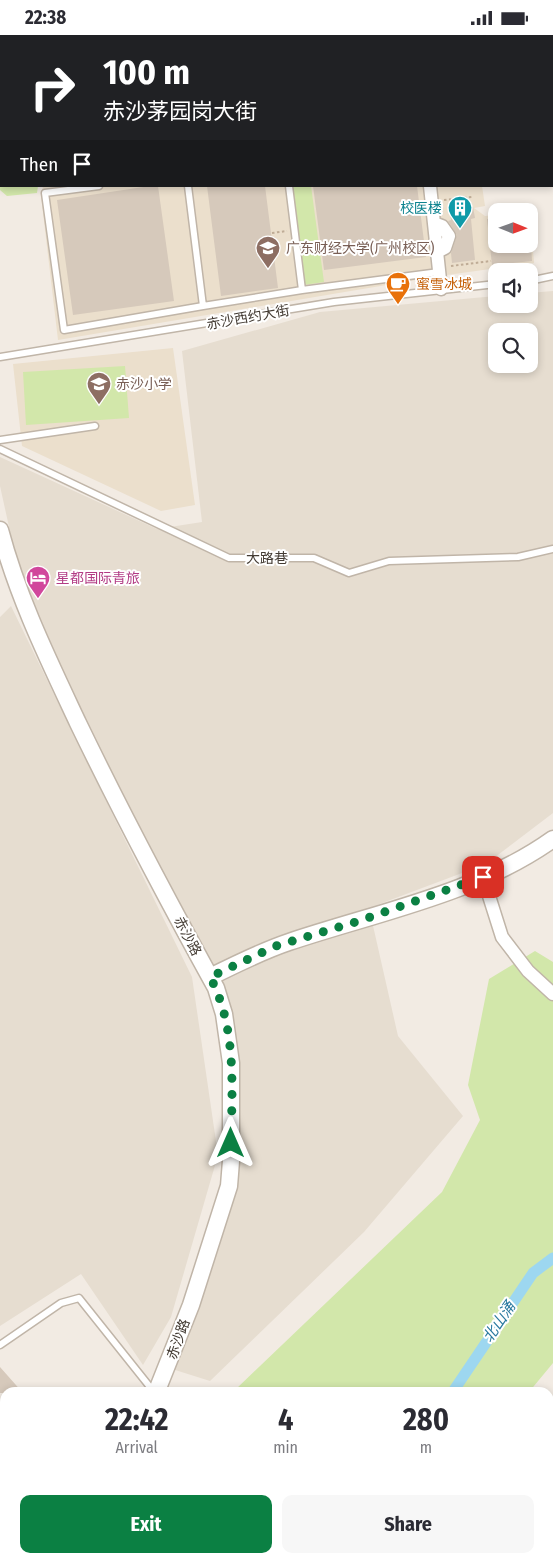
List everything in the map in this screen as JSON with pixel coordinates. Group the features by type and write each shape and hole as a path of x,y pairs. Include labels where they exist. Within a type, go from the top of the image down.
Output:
{"street":[{"path":"430,187 441,289"},
{"name":"赤沙路","path":"0,530 14,580 37,637 101,769 210,977 224,1014 230,1041 231,1125 229,1186 191,1305 158,1387"},
{"path":"210,977 276,946 368,918 483,877 516,863 553,839"},
{"path":"483,877 502,937 528,971 553,994"}],"lane":[{"path":"91,187 45,193 64,330 302,290 439,270"},
{"path":"188,187 203,306"},
{"path":"289,187 302,290"},
{"path":"538,279 553,276"},
{"name":"赤沙西约大街","path":"0,357 334,301 488,285"},
{"path":"0,440 95,426"},
{"name":"大路巷","path":"0,449 229,558 314,558 349,573 389,561 518,557 553,549"},
{"path":"0,1345 61,1303 79,1298 151,1387"}],"path":[{"path":"432,201 472,197"},
{"path":"272,233 294,230"},
{"path":"439,270 491,261"}],"shaded area":[{"name":"广东财经大学(广州校区)","path":"43,187 482,187 485,206 474,208 485,216 488,216 488,253 533,253 534,263 488,263 488,269 58,340 41,196"},
{"path":"553,291 553,813 486,864 369,908 398,1036 463,1116 364,1232 210,1381 172,1369 238,1159 233,1020 207,960 26,604 0,486 0,457 157,529 202,522 182,351 320,312 488,297 488,313 538,313 538,292"},
{"name":"赤沙小学","path":"173,348 195,505 161,511 22,446 13,364"},
{"path":"11,606 192,977 218,1155 171,1317 143,1365 81,1274 0,1326 0,617"}],"green space":[{"path":"0,187 38,187 37,193 7,196 0,190"},
{"path":"292,187 311,187 324,282 304,285"},
{"path":"125,366 129,418 26,425 23,372"},
{"path":"535,951 553,962 553,1363 533,1387 238,1387 442,1192 480,1120 468,1085 489,979"}],"building":[{"path":"143,187 158,187 174,301 73,315 57,200"},
{"path":"207,187 265,187 278,288 221,296"},
{"path":"313,187 417,187 426,257 324,270"},
{"name":"校医楼","path":"465,204 465,208 473,207 475,218 471,219 475,260 452,263 451,253 457,235 448,221 451,220 450,212 454,211 454,205"},
{"path":"491,253 532,253 532,261 492,263"},
{"path":"0,1367 18,1387 0,1387"}],"waterway":[{"name":"北山涌","path":"456,1387 533,1273 553,1258"}],"place":[{"name":"校医楼","path":"460,229"},
{"name":"广东财经大学(广州校区)","path":"268,269"},
{"name":"蜜雪冰城","path":"398,305"},
{"name":"赤沙小学","path":"99,405"},
{"name":"星都国际青旅","path":"38,599"}],"route":[{"path":"231,1143 230,1041 216,988 210,977 276,946 359,921 483,877"}]}
